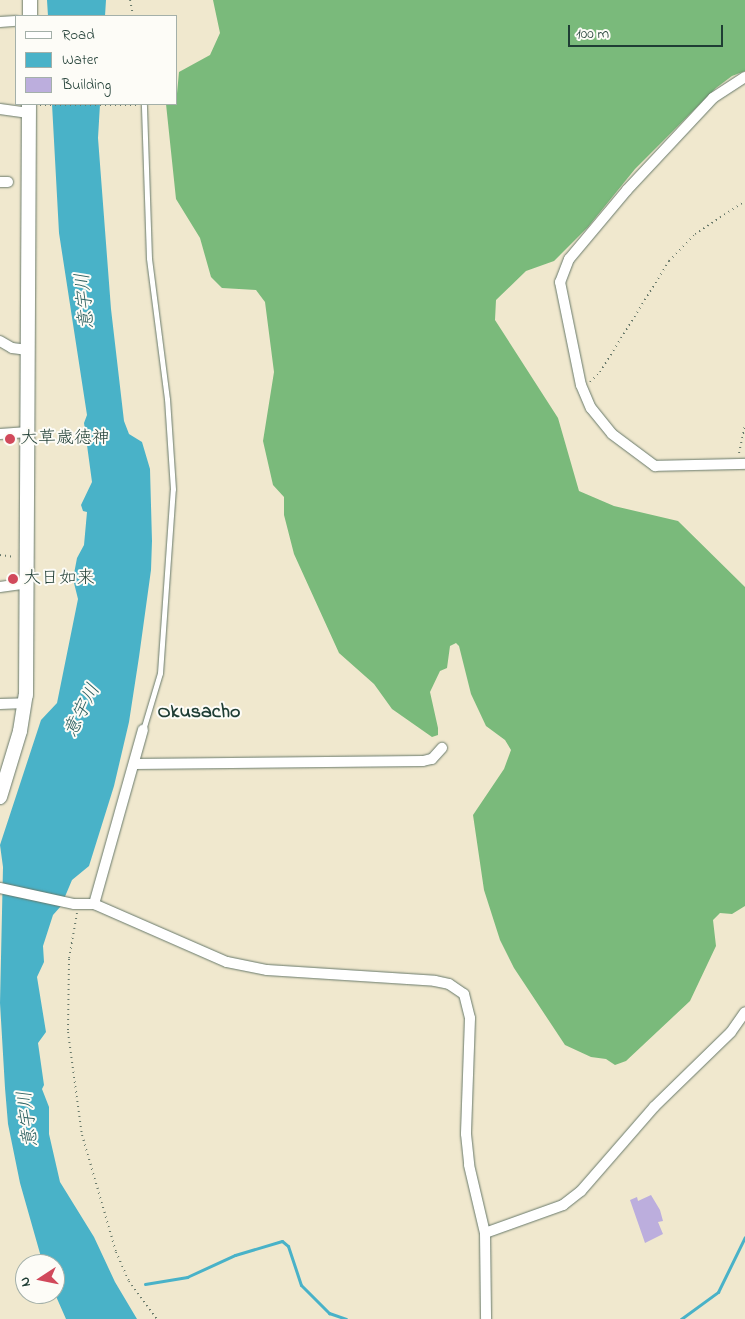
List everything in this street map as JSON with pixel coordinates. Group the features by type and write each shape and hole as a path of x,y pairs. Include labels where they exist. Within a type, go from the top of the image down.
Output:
{"street":[{"path":"30,0 30,15"},
{"path":"0,22 15,21"},
{"path":"741,464 656,466 612,434 592,408 581,385 560,282 564,266 627,190 713,98 745,77"},
{"path":"0,109 32,107 25,703 20,731 0,797"},
{"path":"0,340 12,348 28,350"},
{"path":"0,434 28,432"},
{"path":"0,587 27,583"},
{"path":"0,704 25,703"},
{"path":"94,904 135,764 143,730"},
{"path":"135,764 423,760 432,759 442,748"},
{"path":"0,888 76,904 94,904 227,962 267,970 435,980 450,984 464,994 470,1018 466,1134 469,1166 484,1233 486,1319"},
{"path":"484,1233 563,1205 581,1191 654,1107 731,1032 745,1012"}],"lane":[{"path":"143,730 160,673 173,488 167,399 148,258 144,105"}],"path":[{"path":"130,0 133,15"},
{"path":"32,107 138,106"},
{"path":"581,385 600,372 652,286 678,250 695,234 745,201"},
{"path":"741,464 745,424"},
{"path":"0,555 27,558"},
{"path":"76,904 72,934 68,1015 72,1077 82,1135 116,1252 129,1281 157,1319"}],"green space":[{"path":"213,0 745,0 745,71 732,76 716,88 635,169 588,227 554,261 526,271 496,300 495,320 558,418 579,491 614,506 678,521 745,587 745,906 732,914 720,913 713,920 716,946 690,1001 626,1061 615,1065 606,1059 591,1057 565,1045 514,968 500,940 484,890 473,815 504,769 511,750 505,740 486,726 471,694 459,646 456,643 450,646 447,668 440,671 430,692 438,728 438,735 432,737 392,709 374,684 339,653 294,554 284,515 284,497 273,485 263,441 274,372 265,302 256,290 222,288 211,277 200,238 176,199 166,105 178,105 179,72 210,55 220,33"}],"water":[{"path":"47,0 106,0 105,15 48,15"},
{"name":"意宇川","path":"52,105 100,105 98,138 111,309 124,421 129,434 142,442 150,469 152,541 151,570 129,722 114,786 89,866 72,880 61,906 53,915 43,946 44,962 37,977 46,1032 38,1043 44,1085 42,1089 49,1107 49,1134 60,1182 94,1237 115,1282 137,1319 66,1319 59,1304 65,1304 65,1254 40,1254 20,1183 8,1124 0,1003 3,867 0,845 41,720 57,703 78,599 73,579 77,558 84,545 87,512 83,511 81,505 92,482 84,423 87,415 59,233"}],"building":[{"path":"651,1195 660,1210 663,1221 658,1222 663,1234 645,1243 630,1200 637,1197 638,1201"}],"waterway":[{"path":"681,1319 718,1292 745,1237"},
{"path":"145,1284 187,1277 235,1255 282,1241 288,1246 301,1285 329,1313 346,1319"}],"place":[{"name":"大草歳徳神","path":"10,439"},
{"name":"大日如来","path":"13,579"}],"district":[{"name":"Okusacho","path":"199,712"}]}
